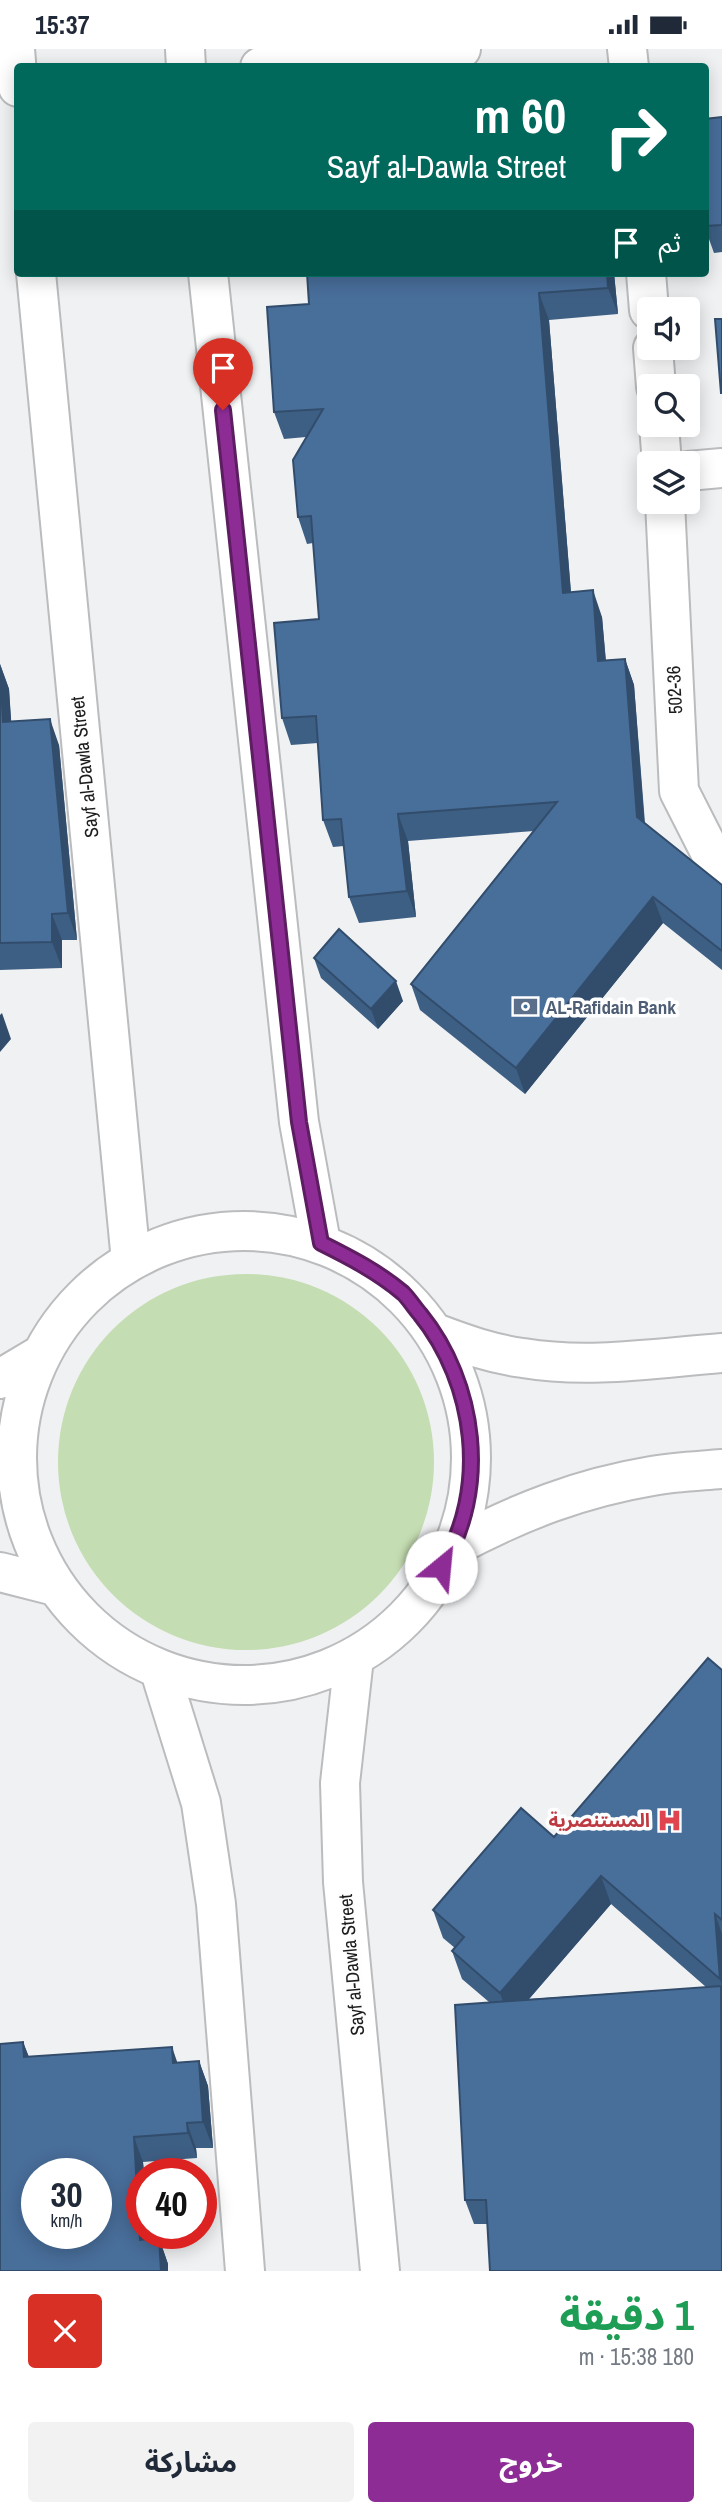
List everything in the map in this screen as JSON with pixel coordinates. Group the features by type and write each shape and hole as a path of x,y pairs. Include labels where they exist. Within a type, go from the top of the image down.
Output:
{"street":[{"path":"305,63 461,49"},
{"name":"Sayf al-Dawla Street","path":"36,277 131,1261"},
{"path":"208,277 299,1122 321,1243"},
{"path":"646,277 648,297"},
{"path":"700,470 722,468"},
{"name":"502-36","path":"666,514 679,790 711,854 722,865"},
{"path":"257,1231 321,1243 365,1265 404,1295 435,1333 460,1383 471,1437 470,1492 455,1546 414,1610 354,1658 291,1681 225,1686 160,1671 100,1636 55,1586 28,1531 17,1472 22,1411 42,1354 80,1301 131,1261 192,1236 257,1231"},
{"path":"435,1333 479,1349 523,1359 569,1363 722,1353"},
{"path":"0,1379 42,1354"},
{"path":"455,1546 507,1519 573,1494 655,1475 722,1469"},
{"path":"0,1571 55,1586"},
{"name":"Sayf al-Dawla Street","path":"354,1658 340,1783 343,1882 380,2271"},
{"path":"160,1671 201,1803 214,1891 244,2271"}],"green space":[{"path":"246,1274 283,1278 318,1288 350,1306 379,1329 402,1358 420,1390 430,1425 434,1462 430,1499 420,1534 402,1566 379,1595 350,1618 318,1636 283,1646 246,1650 209,1646 174,1636 142,1618 113,1595 90,1566 72,1534 62,1499 58,1462 62,1425 72,1390 90,1358 113,1329 142,1306 174,1288 209,1278"}],"building":[{"path":"722,117 722,225 709,226 709,119"},
{"path":"307,277 607,277 608,288 539,293 563,593 593,590 598,661 625,659 637,817 722,885 722,951 653,897 516,1068 411,984 557,802 398,814 407,891 349,897 341,819 323,820 316,716 282,718 274,623 319,619 311,516 298,517 293,460 323,409 274,412 267,307 309,304"},
{"path":"715,319 722,319 722,393 721,393"},
{"path":"0,669 3,722 50,719 68,913 52,914 52,942 0,943"},
{"path":"339,929 396,981 371,1009 314,958"},
{"path":"708,1658 722,1670 722,1920 715,1914 720,1979 601,1876 500,1993 452,1951 464,1937 433,1910 521,1808 554,1837"},
{"path":"721,1986 722,2271 490,2271 486,2200 465,2200 455,2005"},
{"path":"23,2042 24,2057 172,2047 173,2063 199,2061 203,2122 187,2123 188,2133 134,2137 135,2158 126,2158 126,2249 160,2249 161,2271 0,2271 0,2044"}],"place":[{"name":"AL-Rafidain Bank","path":"526,1007"},
{"name":"المستنصرية","path":"670,1820"}],"route":[{"path":"223,410 299,1122 321,1243 365,1265 404,1295 435,1333 460,1383 471,1437 470,1492 455,1546 441,1567"}]}
